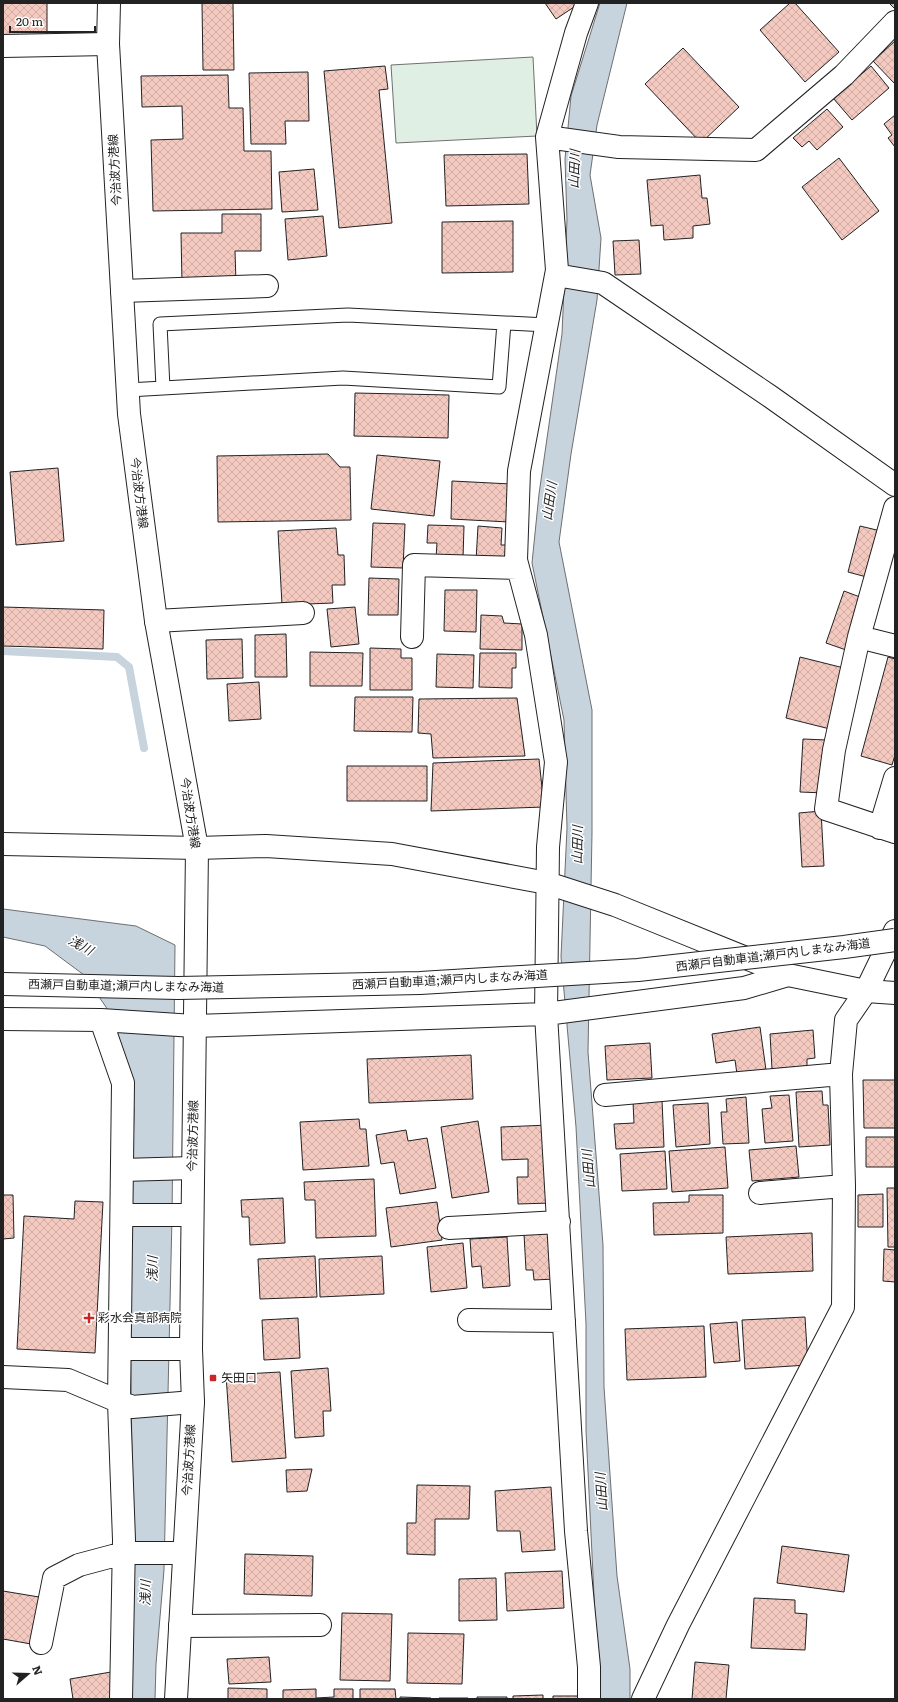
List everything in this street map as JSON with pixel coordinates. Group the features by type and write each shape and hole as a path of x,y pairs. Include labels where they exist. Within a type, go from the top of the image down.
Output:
{"main road":[{"name":"今治波方港線","path":"109,3 108,44 129,414 156,621 197,848 191,1215 191,1349 182,1402 182,1553 176,1699"},
{"path":"587,3 576,33 547,137 557,275 519,471 516,560 536,635 556,762 548,847 546,1014 576,1531 589,1667 589,1699"},
{"path":"547,137 619,147 756,150 844,75 895,22"},
{"path":"3,46 108,44"},
{"path":"557,275 603,283 771,397 895,485"},
{"path":"122,291 267,286"},
{"path":"895,508 859,637 834,750 826,809 888,830 895,778"},
{"path":"412,637 414,565 518,568"},
{"path":"156,621 303,613"},
{"path":"859,637 895,646"},
{"path":"3,844 197,848 266,846 392,854 547,883 615,905 788,975 866,991 895,993"},
{"path":"643,1699 678,1625 843,1307 844,1186 841,1074 846,1020 866,991 895,931"},
{"name":"西瀬戸自動車道;瀬戸内しまなみ海道","path":"3,984 178,988 420,983 638,970 895,940"},
{"path":"3,1019 101,1020 194,1026 546,1014 744,988 788,975"},
{"path":"101,1020 123,1083 123,1216 120,1349 125,1404 125,1553 121,1699"},
{"path":"605,1095 841,1074"},
{"path":"123,1170 192,1168"},
{"path":"760,1193 844,1186"},
{"path":"123,1216 191,1215"},
{"path":"449,1228 559,1222"},
{"path":"468,1320 564,1321"},
{"path":"120,1349 191,1349"},
{"path":"3,1377 68,1380 125,1404 182,1402"},
{"path":"41,1643 54,1578 79,1565 125,1553 182,1553"},
{"path":"180,1626 320,1626"}],"lane":[{"path":"163,388 160,324 348,315 547,325"},
{"path":"128,390 343,378 499,387 504,323"}],"green space":[{"path":"533,57 537,136 396,143 391,65"}],"water":[{"name":"山田川","path":"600,3 627,3 597,125 590,175 601,238 597,300 571,454 559,542 592,710 592,833 588,1052 603,1245 604,1387 617,1576 630,1669 630,1699 599,1699 586,1430 586,1324 576,1127 561,957 567,828 564,720 532,563 539,494 562,334 567,220 565,159 571,96"},
{"name":"浅川","path":"3,909 136,926 175,945 172,1217 164,1570 156,1664 155,1699 127,1699 133,1537 130,1304 134,1108 119,1044 106,1007 84,975 45,946 3,937"}],"building":[{"path":"3,3 47,3 47,37 3,37"},
{"path":"202,3 233,3 234,70 203,70"},
{"path":"545,3 580,3 556,19"},
{"path":"790,3 795,3 839,52 805,82 760,30"},
{"path":"889,3 895,3 895,9"},
{"path":"895,41 895,84 873,61"},
{"path":"683,48 739,107 701,143 645,84"},
{"path":"385,66 388,89 379,90 392,223 339,228 324,71"},
{"path":"871,66 889,88 852,120 833,98"},
{"path":"308,72 309,121 285,121 286,144 251,144 249,73"},
{"path":"228,75 229,108 243,108 244,151 271,151 272,209 153,211 151,140 183,139 182,106 142,107 141,76"},
{"path":"827,109 843,127 817,150 809,141 802,147 793,138"},
{"path":"895,115 895,147 888,138 892,135 884,124"},
{"path":"527,154 529,204 446,206 444,155"},
{"path":"839,158 879,211 842,240 802,187"},
{"path":"314,169 318,210 282,212 279,172"},
{"path":"700,175 702,198 707,198 710,224 693,226 693,238 664,240 663,225 651,226 647,180"},
{"path":"222,214 261,214 261,251 235,251 236,283 182,283 181,233 222,233"},
{"path":"323,216 327,256 288,260 285,219"},
{"path":"513,221 513,272 442,273 442,222"},
{"path":"639,240 641,274 615,275 613,241"},
{"path":"355,393 449,395 448,438 354,436"},
{"path":"328,454 340,467 350,467 351,520 218,522 217,456"},
{"path":"377,455 440,461 434,516 371,509"},
{"path":"58,468 64,541 16,545 10,472"},
{"path":"452,481 511,484 509,522 451,519"},
{"path":"373,523 405,524 403,568 371,567"},
{"path":"428,525 464,526 463,558 436,558 437,543 427,543"},
{"path":"478,526 502,528 501,545 508,545 507,563 476,561"},
{"path":"860,526 885,532 874,579 848,572"},
{"path":"336,528 338,555 344,555 345,585 332,585 333,603 282,605 278,531"},
{"path":"369,578 399,579 398,615 368,615"},
{"path":"445,590 477,590 476,632 444,631"},
{"path":"844,591 868,600 849,651 826,643"},
{"path":"3,607 104,610 103,649 3,646"},
{"path":"355,607 359,644 331,647 327,609"},
{"path":"481,615 502,616 504,623 522,624 522,650 480,649"},
{"path":"286,634 287,677 255,677 255,635"},
{"path":"242,639 243,678 207,679 206,640"},
{"path":"370,648 401,649 401,658 412,658 412,690 370,690"},
{"path":"310,652 363,653 362,686 310,686"},
{"path":"480,653 516,653 516,668 512,668 512,688 479,687"},
{"path":"437,654 474,655 473,688 436,687"},
{"path":"800,657 844,668 830,729 786,718"},
{"path":"888,657 895,659 895,755 892,765 861,756"},
{"path":"259,682 261,719 229,721 227,684"},
{"path":"355,697 413,697 412,732 354,731"},
{"path":"517,698 525,756 433,758 431,734 418,733 419,699"},
{"path":"803,739 827,740 825,793 800,792"},
{"path":"539,759 544,807 431,811 433,763"},
{"path":"347,766 427,766 427,801 347,801"},
{"path":"821,811 824,866 802,867 799,813"},
{"path":"760,1027 766,1070 737,1074 735,1060 716,1063 712,1034"},
{"path":"813,1030 815,1058 807,1059 807,1066 772,1069 770,1034"},
{"path":"650,1043 652,1078 607,1080 605,1046"},
{"path":"471,1055 473,1099 369,1103 367,1059"},
{"path":"863,1080 895,1080 895,1128 864,1128"},
{"path":"822,1091 823,1105 828,1105 830,1145 799,1147 796,1092"},
{"path":"789,1095 793,1141 765,1143 762,1109 772,1108 770,1096"},
{"path":"746,1097 749,1143 723,1144 721,1112 727,1112 726,1099"},
{"path":"662,1100 664,1147 616,1149 614,1124 634,1123 633,1102"},
{"path":"708,1103 710,1144 676,1147 673,1105"},
{"path":"359,1119 360,1129 366,1129 369,1166 303,1170 300,1122"},
{"path":"478,1121 489,1192 452,1198 441,1127"},
{"path":"549,1125 551,1203 518,1204 517,1177 528,1177 528,1159 502,1160 501,1127"},
{"path":"406,1130 408,1141 427,1138 436,1188 400,1194 394,1162 381,1164 376,1135"},
{"path":"866,1137 895,1137 895,1167 866,1167"},
{"path":"796,1146 799,1177 752,1181 749,1150"},
{"path":"725,1147 728,1188 672,1192 669,1151"},
{"path":"665,1151 667,1189 622,1191 620,1154"},
{"path":"374,1179 376,1236 316,1238 315,1200 305,1200 304,1182"},
{"path":"887,1188 895,1188 895,1247 888,1247"},
{"path":"883,1194 883,1227 858,1227 858,1195"},
{"path":"3,1195 13,1195 14,1238 3,1239"},
{"path":"689,1195 723,1195 723,1233 654,1235 653,1203 689,1202"},
{"path":"283,1198 285,1243 250,1245 249,1217 242,1217 241,1200"},
{"path":"75,1201 103,1202 95,1353 17,1349 24,1216 74,1219"},
{"path":"437,1202 442,1240 391,1247 386,1208"},
{"path":"552,1233 555,1279 534,1280 533,1270 526,1270 524,1234"},
{"path":"812,1233 813,1271 728,1274 726,1237"},
{"path":"507,1237 510,1286 483,1288 481,1266 472,1267 470,1239"},
{"path":"463,1243 467,1288 431,1292 427,1247"},
{"path":"884,1249 895,1250 895,1282 883,1281"},
{"path":"315,1256 317,1297 260,1299 258,1259"},
{"path":"382,1256 384,1294 320,1297 319,1259"},
{"path":"805,1317 808,1365 745,1369 742,1320"},
{"path":"298,1318 300,1358 264,1360 262,1320"},
{"path":"737,1322 740,1361 714,1363 710,1324"},
{"path":"704,1326 706,1377 627,1380 625,1329"},
{"path":"328,1368 331,1411 323,1411 324,1436 295,1438 291,1371"},
{"path":"280,1372 286,1458 232,1462 226,1375"},
{"path":"312,1469 307,1491 287,1492 286,1470"},
{"path":"417,1485 470,1486 469,1519 435,1519 435,1555 407,1554 407,1523 416,1523"},
{"path":"551,1487 555,1550 522,1552 520,1531 497,1531 495,1491"},
{"path":"782,1546 849,1555 844,1592 777,1583"},
{"path":"245,1554 313,1556 312,1596 244,1594"},
{"path":"562,1571 564,1608 507,1611 505,1573"},
{"path":"496,1578 497,1620 459,1621 459,1579"},
{"path":"3,1591 39,1597 31,1644 3,1639"},
{"path":"754,1598 795,1600 795,1613 807,1614 805,1650 751,1648"},
{"path":"342,1613 392,1614 390,1681 340,1680"},
{"path":"408,1633 464,1634 462,1684 407,1683"},
{"path":"269,1657 271,1682 229,1684 227,1659"},
{"path":"695,1662 729,1665 726,1699 692,1699"},
{"path":"111,1672 116,1699 73,1699 70,1679"},
{"path":"228,1688 267,1689 267,1699 228,1699"},
{"path":"316,1689 316,1698 334,1697 334,1689 353,1689 353,1699 283,1699 283,1690"},
{"path":"360,1689 395,1689 396,1699 360,1699"},
{"path":"543,1695 543,1699 513,1699 513,1696"},
{"path":"553,1696 582,1696 582,1699 553,1699"},
{"path":"400,1697 431,1698 431,1699 400,1699"},
{"path":"477,1697 507,1697 507,1699 477,1699"},
{"path":"468,1698 468,1699 439,1699"}],"waterway":[{"path":"3,651 117,657 129,667 144,748"}],"place":[{"name":"彩水会真部病院","path":"89,1318"},
{"name":"矢田口","path":"213,1378"}]}
